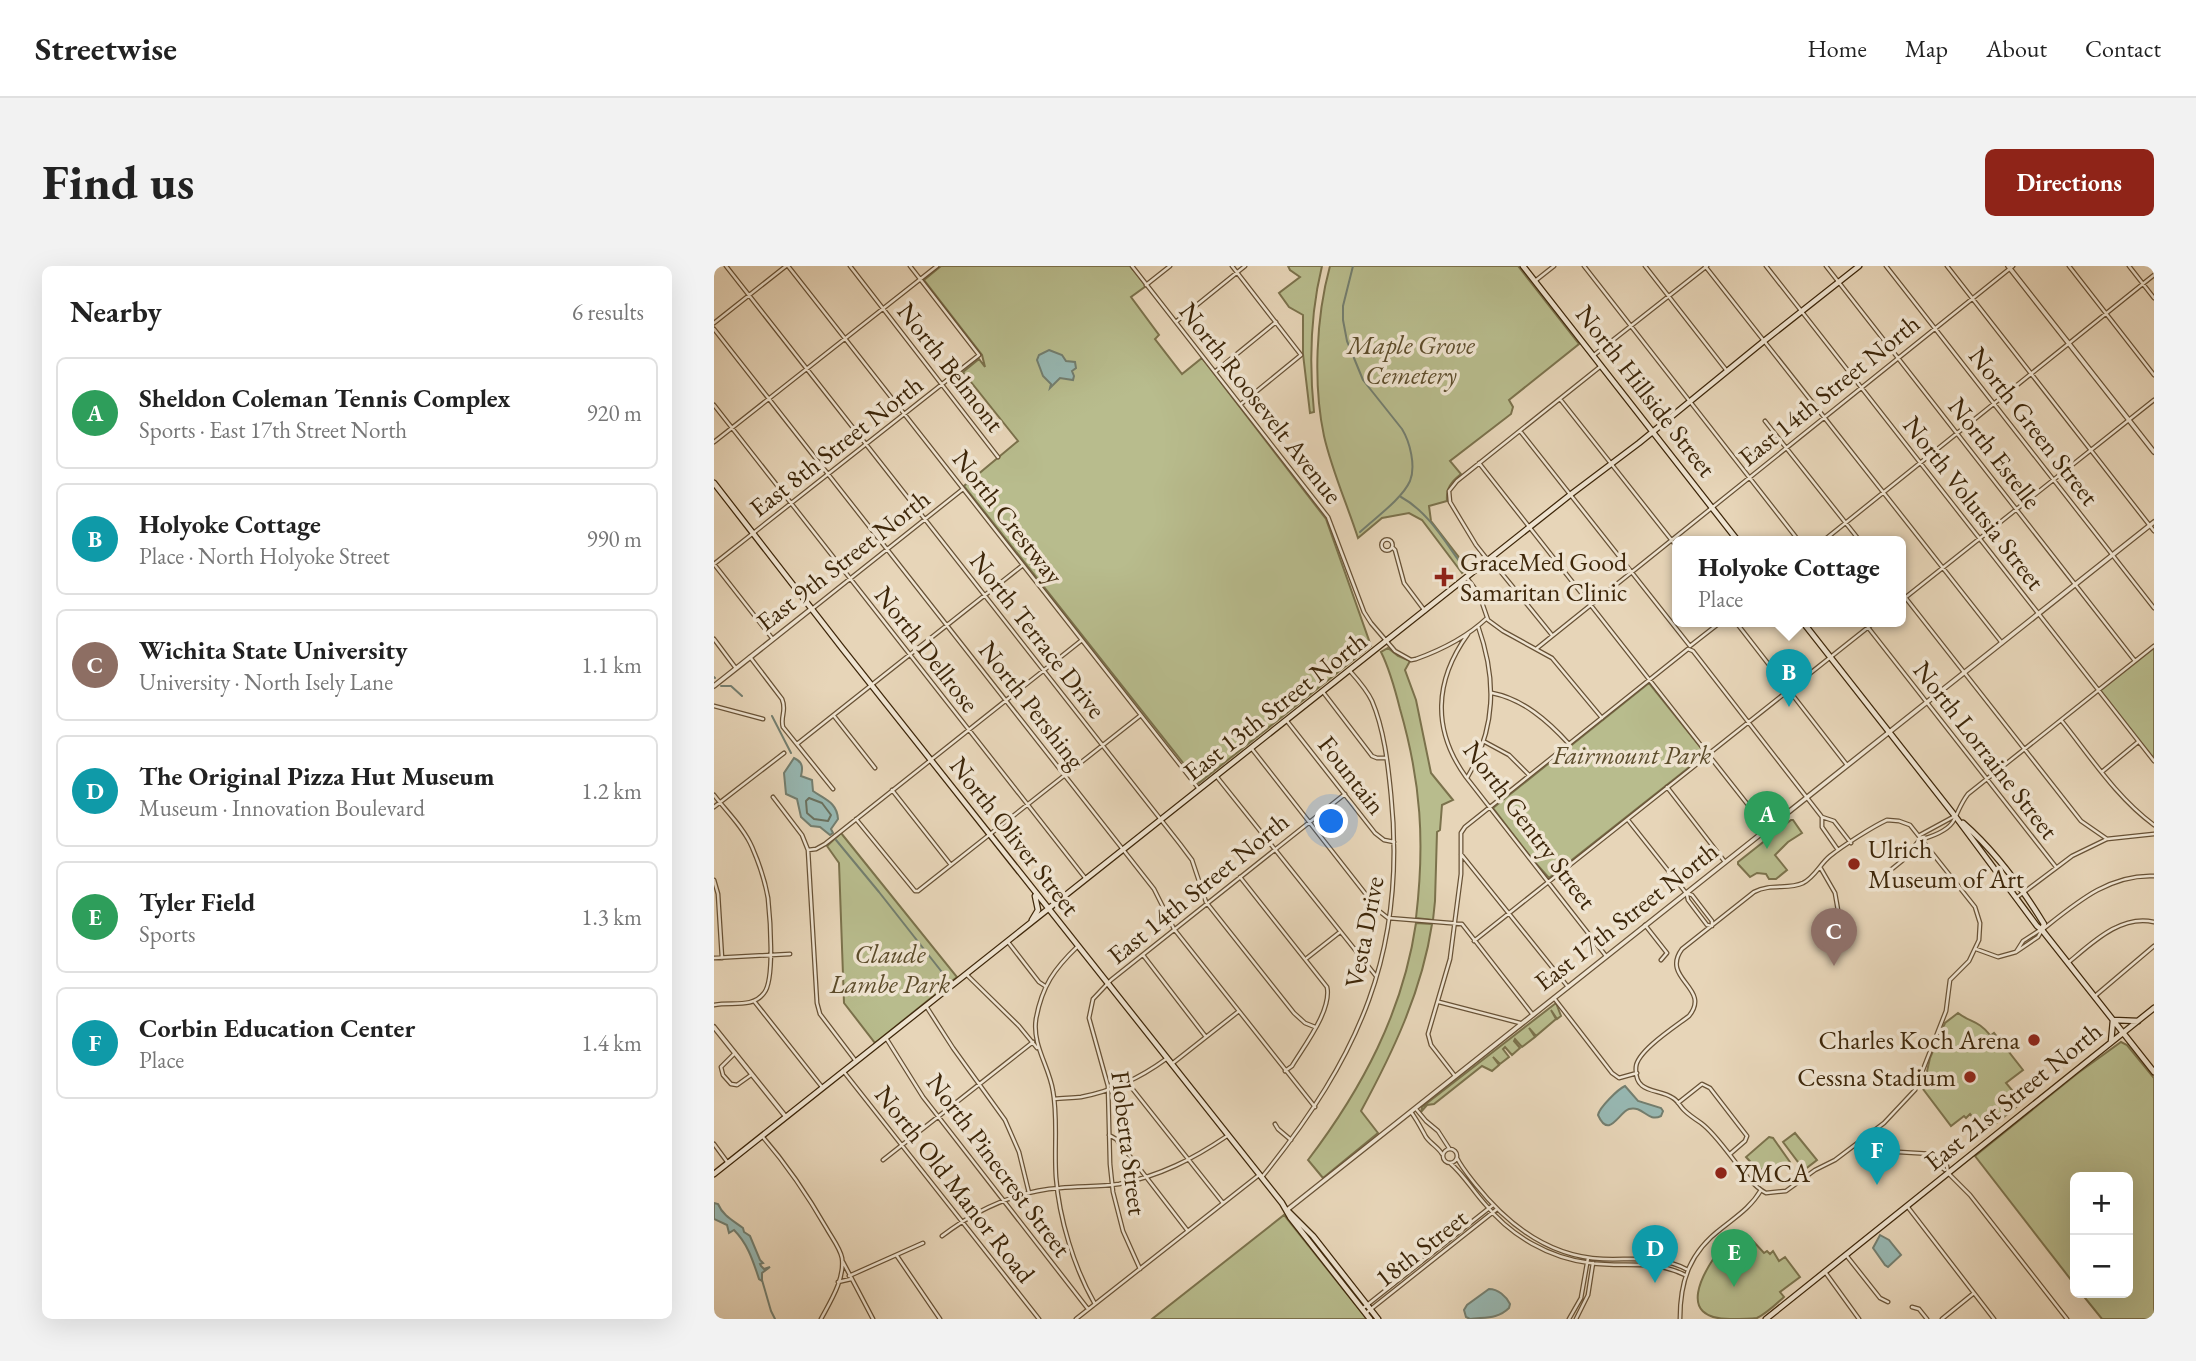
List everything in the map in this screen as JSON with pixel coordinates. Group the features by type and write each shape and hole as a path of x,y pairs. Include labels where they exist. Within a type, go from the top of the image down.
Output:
{"main road":[{"name":"North Hillside Street","path":"1523,266 1734,536"},
{"name":"East 13th Street North","path":"714,1174 1691,402 1859,266"},
{"name":"North Oliver Street","path":"714,483 1290,1217 1366,1309 1378,1319"},
{"path":"1807,627 1955,816 2015,898 2154,1072"},
{"path":"1955,816 1981,839 2023,893 2043,924 2042,930"},
{"path":"1029,925 1038,910 1034,891"},
{"name":"East 21st Street North","path":"1766,1319 1947,1171 2154,1009"},
{"path":"2113,1020 2138,1021"},
{"path":"2111,1042 2113,1020"},
{"name":"North Oliver Street","path":"1366,1309 1370,1319"}],"street":[{"name":"North Terrace Drive","path":"726,266 1162,820 1192,860 1207,903 1294,1013 1314,1027"},
{"path":"714,323 787,266"},
{"name":"North Crestway","path":"787,266 1200,790"},
{"name":"North Belmont","path":"850,266 998,457"},
{"path":"911,266 920,279"},
{"path":"714,442 937,266"},
{"name":"North Roosevelt Avenue","path":"1132,266 1328,517 1364,612 1387,642"},
{"path":"1146,285 1170,266"},
{"path":"1232,266 1301,355 1241,404"},
{"path":"1175,321 1245,266"},
{"path":"1535,281 1554,266"},
{"path":"1584,266 1795,536"},
{"path":"1645,266 1727,371"},
{"path":"1594,356 1706,266 2001,643"},
{"name":"North Volutsia Street","path":"1766,266 2154,760"},
{"name":"North Estelle","path":"1826,266 2135,661"},
{"name":"North Green Street","path":"1886,266 2154,608"},
{"path":"1947,266 2152,524 2154,531"},
{"path":"2069,266 2154,375"},
{"path":"2129,266 2154,298"},
{"path":"2011,267 2154,452"},
{"name":"East 14th Street North","path":"1677,536 2011,267"},
{"path":"1829,536 2154,275"},
{"name":"East 8th Street North","path":"714,564 979,355 920,279"},
{"path":"1215,372 1276,322"},
{"name":"North Pershing","path":"714,329 1124,850 1154,889 1174,929 1315,1107"},
{"path":"1552,635 1476,545 1450,502 1449,491 1457,481 1601,366"},
{"path":"1560,399 1672,540"},
{"path":"1906,597 2154,400"},
{"name":"North Dellrose","path":"714,405 1087,880"},
{"path":"1765,421 1856,536"},
{"path":"1520,431 1672,625"},
{"path":"1479,463 1767,829"},
{"name":"East 9th Street North","path":"714,686 963,489"},
{"name":"East 17th Street North","path":"1287,1210 2152,524"},
{"name":"East 14th Street North","path":"1536,649 1672,540"},
{"path":"1392,547 1404,583 1425,611"},
{"path":"714,564 773,639"},
{"path":"797,744 1023,565"},
{"path":"1467,578 1479,594 1487,618 1503,631 1552,658 1602,718"},
{"path":"1906,599 2081,821 2107,839"},
{"path":"1387,642 1395,651 1411,660 1416,659 1446,646 1487,618"},
{"path":"1467,778 1485,741 1492,693 1489,663 1478,626"},
{"path":"1674,627 1822,817 1823,829 1839,850"},
{"path":"1455,1076 1429,1040 1430,1027 1450,960 1461,874 1462,831 1715,627"},
{"path":"1740,627 1848,765"},
{"path":"1474,941 1868,628"},
{"name":"North Lorraine Street","path":"1868,628 2056,867"},
{"name":"North Gentry Street","path":"1469,632 1447,670 1441,708 1449,750 1467,778 1607,956"},
{"path":"714,639 736,668"},
{"path":"808,850 820,847 1082,640"},
{"path":"1887,873 1903,860 1921,837 1955,816 1968,794 2154,646"},
{"path":"750,657 782,699 785,706 782,724 833,789"},
{"name":"Vesta Drive","path":"1076,1319 1260,1176 1315,1107 1355,1037 1367,1009 1389,918 1394,873 1394,823 1386,758 1373,702 1350,671"},
{"path":"1323,692 1372,756 1386,758"},
{"path":"1492,693 1503,695 1528,707 1556,729 1569,744"},
{"path":"714,706 763,719"},
{"path":"856,819 916,891 1141,715"},
{"path":"834,716 875,768"},
{"path":"2061,720 2128,803 2154,825"},
{"name":"Fountain","path":"1287,721 1379,837 1394,842"},
{"path":"1485,741 1509,755 1530,776"},
{"path":"2102,771 2138,742"},
{"path":"1252,749 1379,911 1389,918 1462,925 1533,1015"},
{"path":"714,807 784,752"},
{"path":"1217,776 1377,976"},
{"path":"1667,787 1726,862"},
{"path":"892,790 951,865"},
{"name":"East 14th Street North","path":"1107,984 1345,794"},
{"path":"714,795 751,844 761,869 768,897 770,955 770,983 764,994 754,1001 714,1005"},
{"path":"773,797 802,835 808,850 817,1003 820,1014 856,1062"},
{"path":"1822,817 1834,821 1851,843"},
{"path":"1628,819 1686,893 1688,900 1707,925 1712,926"},
{"path":"1887,820 1899,821 1910,825 1921,837 1975,906 1980,923 1976,949 1969,961 1950,981 1946,1011 1917,1088 1891,1117 1835,1160 1815,1170 1786,1191 1768,1193 1761,1190 1716,1136 1668,1095 1647,1089 1637,1073 1636,1064 1641,1055 1693,1012 1694,996 1678,974 1676,961 1682,949 1757,890 1804,883 1830,856 1875,825 1887,820"},
{"path":"2015,898 2072,856 2107,839 2154,834"},
{"path":"1461,854 1568,987"},
{"path":"1820,867 1835,893 1843,940"},
{"path":"1976,949 1998,957 2016,952 2023,940 2042,930 2093,891 2125,878 2154,876"},
{"path":"1240,877 1327,987 1329,996 1326,1007 1292,1066 1285,1070"},
{"path":"714,880 720,913 722,958"},
{"path":"1686,893 1692,895 1712,921 1712,926"},
{"path":"714,913 720,913"},
{"path":"2068,962 2108,931 2139,921 2154,922"},
{"path":"1645,925 1667,953 1661,960"},
{"path":"1306,959 1340,932"},
{"path":"1008,942 1045,986"},
{"path":"1038,1050 1035,1022 1045,986 1058,965 1077,946"},
{"path":"2095,996 2154,946"},
{"path":"714,958 789,954"},
{"path":"1143,955 1206,1037"},
{"path":"967,975 1033,1042 1051,1079 1058,1188 1066,1230 1074,1257 1095,1304"},
{"name":"Floberta Street","path":"1107,984 1093,999 1089,1018 1108,1090 1112,1185 1123,1231 1139,1269"},
{"path":"1554,998 1612,1073 1619,1078 1637,1073"},
{"path":"754,1001 823,1088"},
{"path":"1439,1002 1521,1024"},
{"path":"926,1006 1004,1119 1019,1152 1029,1193"},
{"path":"1171,1065 1239,1011"},
{"path":"714,1027 786,1117"},
{"name":"North Pinecrest Street","path":"886,1038 938,1117 1088,1309"},
{"path":"883,1160 1033,1042"},
{"path":"735,1053 721,1067 723,1076 731,1084 737,1085 752,1074"},
{"path":"1054,1099 1079,1097 1108,1090 1143,1076 1166,1059"},
{"name":"North Old Manor Road","path":"844,1072 1039,1319"},
{"path":"1127,1082 1223,1203"},
{"path":"1678,1102 1702,1084 1710,1088 1747,1136 1730,1154"},
{"path":"1416,1108 1438,1131 1449,1149 1456,1151 1457,1158 1493,1205 1520,1230 1541,1242 1588,1258 1656,1259 1688,1270"},
{"path":"1411,1112 1426,1137 1439,1148 1444,1161 1450,1163 1508,1227 1535,1245 1559,1256 1587,1263 1657,1265 1685,1275"},
{"path":"1275,1124 1291,1140"},
{"path":"1109,1135 1116,1139 1188,1231"},
{"path":"762,1136 815,1207 873,1319"},
{"path":"942,1236 962,1221 1003,1201 1058,1188 1112,1185 1146,1177 1189,1160 1227,1136"},
{"path":"1867,1136 1882,1151 1938,1157 2067,1319"},
{"path":"714,1144 728,1163"},
{"path":"1442,1154 1449,1149"},
{"path":"1450,1163 1457,1158"},
{"path":"1680,1319 1685,1275 1706,1241 1749,1207 1761,1190"},
{"name":"18th Street","path":"1366,1309 1493,1205"},
{"path":"1907,1206 1994,1319"},
{"name":"18th Street","path":"1366,1309 1497,1209"},
{"path":"838,1282 923,1243"},
{"path":"1846,1255 1880,1298 1888,1302"},
{"path":"897,1256 940,1319"},
{"path":"1569,1319 1581,1298 1588,1258"},
{"path":"1576,1319 1588,1295 1594,1258"},
{"path":"821,1319 834,1294 842,1259"},
{"path":"1825,1272 1859,1319"},
{"path":"1941,1319 1974,1293"},
{"path":"1912,1307 1919,1309 1927,1319"}],"green space":[{"path":"941,266 1130,266 1146,286 1131,297 1159,335 1155,339 1182,374 1202,358 1326,519 1371,646 1199,783 964,486 1018,441 963,372 979,359 985,367 982,355 924,280"},
{"path":"1288,266 1322,266 1313,321 1311,375 1314,412 1310,413 1303,354 1303,315 1289,307 1279,293 1300,277"},
{"name":"Maple Grove Cemetery","path":"1330,266 1518,266 1579,344 1509,400 1513,407 1511,414 1450,461 1461,474 1450,486 1447,501 1429,506 1431,521 1468,569 1462,573 1422,520 1409,513 1382,518 1358,538 1327,449 1318,395 1319,328"},
{"path":"2154,646 2154,759 2098,691"},
{"path":"1388,648 1410,661 1405,670 1416,700 1431,773 1453,800 1442,805 1440,830 1437,832 1433,920 1416,918 1420,864 1417,787 1396,694 1381,652"},
{"name":"Fairmount Park","path":"1649,683 1706,754 1549,878 1493,808"},
{"path":"1791,820 1802,833 1775,855 1787,870 1776,879 1769,879 1766,874 1757,873 1750,877 1738,862"},
{"name":"Claude Lambe Park","path":"841,833 957,977 875,1043 844,1003 839,863 827,846"},
{"path":"1416,923 1432,924 1414,997 1395,1044 1361,1111 1378,1133 1323,1178 1308,1160 1346,1106 1377,1048 1401,988"},
{"path":"1556,1003 1561,1016 1557,1019 1551,1010 1556,1019 1536,1036 1529,1028 1535,1037 1522,1047 1515,1039 1520,1048 1512,1055 1505,1047 1503,1049 1509,1057 1500,1064 1493,1057 1499,1065 1492,1071 1482,1066 1421,1112 1422,1107"},
{"name":"Cessna Stadium","path":"1958,1013 1990,1035 1977,1046 1994,1033 2023,1070 2006,1083 2021,1101 2020,1104 1985,1132 1970,1114 1951,1126 1923,1089 1930,1058 1945,1023"},
{"path":"2121,1042 2127,1045 2154,1078 2154,1319 2102,1319 2085,1298 2133,1298 2133,1172 2070,1172 2070,1279 1975,1156"},
{"path":"1795,1133 1817,1160 1804,1170 1783,1142"},
{"path":"1769,1137 1773,1138 1790,1162 1778,1170 1761,1170 1746,1157"},
{"path":"1284,1215 1367,1319 1152,1319"},
{"path":"1737,1236 1750,1238 1749,1241 1753,1241 1764,1253 1767,1251 1770,1254 1773,1251 1779,1261 1785,1257 1800,1277 1780,1292 1784,1297 1757,1318 1713,1317 1703,1311 1698,1303 1701,1281 1721,1246 1737,1239"}],"water":[{"path":"1049,350 1062,355 1066,361 1075,362 1073,380 1060,378 1050,388 1051,384 1043,376 1037,360 1039,355"},
{"path":"794,758 802,766 801,776 812,780 813,791 829,802 837,813 838,819 830,835 820,827 811,826 801,817 797,799 786,794 784,773"},
{"path":"1625,1086 1638,1101 1661,1108 1661,1116 1652,1117 1634,1108 1625,1111 1610,1125 1602,1122 1598,1115 1602,1108"},
{"path":"714,1203 750,1236 763,1263 761,1266 764,1269 770,1267 762,1273 762,1281 739,1235 734,1230 729,1233 727,1225 714,1219"},
{"path":"1880,1235 1889,1240 1901,1255 1888,1267 1873,1248"},
{"path":"1489,1289 1504,1296 1510,1304 1509,1308 1491,1317 1466,1317 1464,1310 1467,1305"}],"waterway":[{"path":"1353,266 1343,306 1347,341 1363,380 1405,434 1410,447 1412,468 1410,481 1401,495 1360,532"},
{"path":"1401,497 1429,520 1465,569"},
{"path":"721,686 731,686 742,696"},
{"path":"772,716 791,753"},
{"path":"836,840 945,976"},
{"path":"762,1280 775,1319"}],"place":[{"name":"GraceMed Good Samaritan Clinic","path":"1444,577"},
{"name":"Holyoke Cottage","path":"1789,707"},
{"name":"Sheldon Coleman Tennis Complex","path":"1767,849"},
{"name":"Ulrich Museum of Art","path":"1854,864"},
{"name":"Wichita State University","path":"1834,966"},
{"name":"Charles Koch Arena","path":"2034,1040"},
{"name":"Cessna Stadium","path":"1970,1077"},
{"name":"YMCA","path":"1721,1173"},
{"name":"Corbin Education Center","path":"1877,1185"},
{"name":"The Original Pizza Hut Museum","path":"1655,1283"},
{"name":"Tyler Field","path":"1734,1287"}]}
